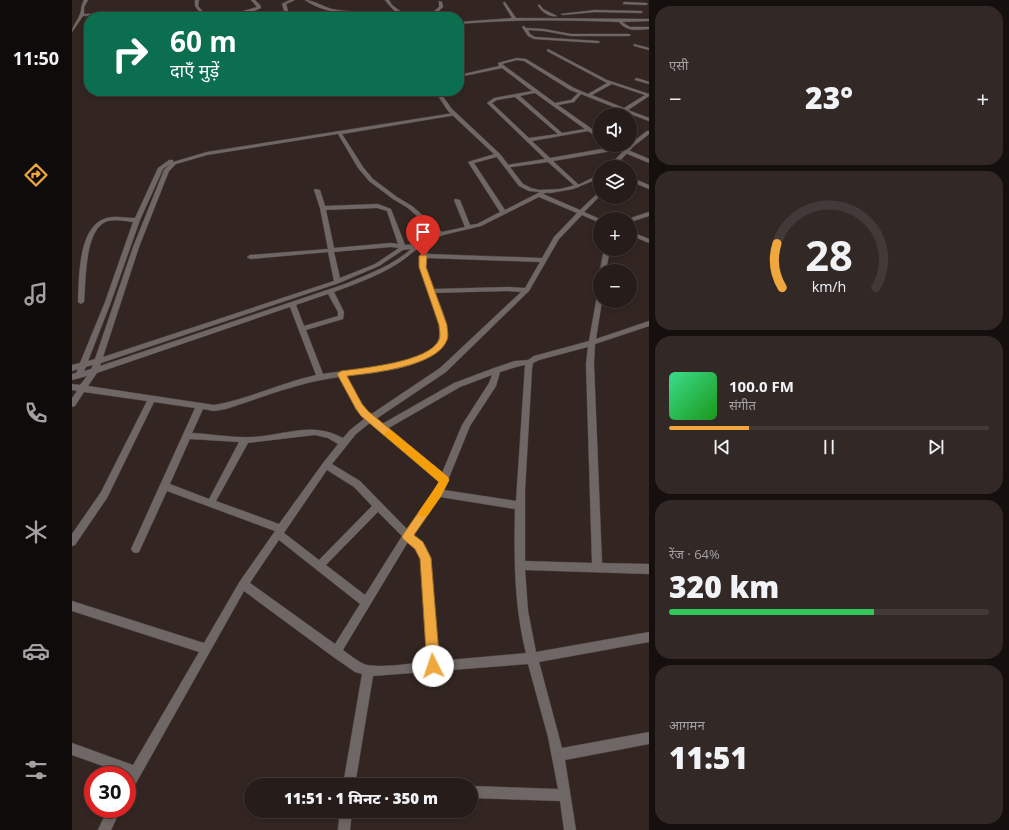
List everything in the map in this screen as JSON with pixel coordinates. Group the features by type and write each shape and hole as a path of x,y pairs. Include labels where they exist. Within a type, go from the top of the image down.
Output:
{"street":[{"path":"72,31 82,15 82,8 86,0"},
{"path":"197,0 196,4 202,12"},
{"path":"244,12 259,8 253,0"},
{"path":"286,12 284,4 292,0"},
{"path":"307,0 317,6 350,12"},
{"path":"388,0 391,6 399,12"},
{"path":"436,12 441,8 440,2"},
{"path":"505,3 534,38 598,42"},
{"path":"624,3 647,4"},
{"path":"539,6 542,10 555,17 590,11 641,12"},
{"path":"464,22 555,17 620,21 649,20"},
{"path":"620,21 631,39"},
{"path":"625,28 649,28"},
{"path":"526,29 544,30 571,35 628,35"},
{"path":"635,45 649,49"},
{"path":"548,50 595,76 648,95"},
{"path":"593,134 555,104 499,66 500,63 517,59 525,60 580,94 616,108"},
{"path":"464,75 502,67"},
{"path":"637,79 649,83"},
{"path":"586,96 611,83"},
{"path":"537,92 496,99 489,103 577,186"},
{"path":"555,104 572,101 580,94"},
{"path":"516,95 561,134"},
{"path":"628,108 648,95"},
{"path":"441,96 452,112 498,155 521,185 593,219"},
{"path":"72,404 94,371 136,247 157,192 170,166 183,160 207,154 452,112"},
{"path":"76,376 82,366 108,302 137,220 161,168 168,162 187,155 284,137 452,112"},
{"path":"637,116 649,120"},
{"path":"528,140 593,129"},
{"path":"339,132 361,168 371,180 410,207 441,234"},
{"path":"637,142 649,132"},
{"path":"507,167 596,152"},
{"path":"618,160 625,152"},
{"path":"628,152 649,161"},
{"path":"498,155 471,162 504,213"},
{"path":"72,368 98,361 338,282 367,270 401,250 418,245 441,234 479,226 542,194 577,186 593,179"},
{"path":"637,182 649,187"},
{"path":"317,190 323,208 338,282"},
{"path":"457,200 468,228"},
{"path":"136,772 243,584 326,465 353,432 371,418 443,370 527,290 556,238 593,200"},
{"path":"323,208 378,206 386,208 389,210 402,246"},
{"path":"637,218 649,214"},
{"path":"81,302 86,245 90,234 96,225 105,220 137,220"},
{"path":"637,236 649,241"},
{"path":"72,387 214,408 226,406 320,377 395,366 412,361 429,353 438,346 443,341 444,335 443,325 422,267 423,256 430,240"},
{"path":"250,256 391,245 410,247"},
{"path":"76,376 330,291 383,270 410,253 418,245"},
{"path":"423,256 544,260"},
{"path":"431,291 527,290"},
{"path":"302,329 340,317 342,312 330,291"},
{"path":"292,303 320,377"},
{"path":"597,308 590,364 597,567"},
{"path":"382,428 457,385 515,364 530,362 537,358 592,343 649,323"},
{"path":"530,362 528,369 521,506 520,565 523,612 532,658 558,755 570,830"},
{"path":"336,652 407,536 438,493 466,425 493,384 497,370"},
{"path":"341,374 359,407 444,480"},
{"path":"72,542 104,495 152,398"},
{"path":"136,548 200,407"},
{"path":"187,436 245,440 315,432 330,435 344,443"},
{"path":"211,503 245,440"},
{"path":"326,465 357,484 407,536 419,546 426,558 433,666"},
{"path":"164,486 211,503 280,532 319,566 366,602"},
{"path":"438,493 521,506"},
{"path":"319,566 378,506"},
{"path":"520,565 649,569"},
{"path":"243,584 359,668 368,670 381,671 532,658 649,638"},
{"path":"72,606 207,649"},
{"path":"351,778 368,670"},
{"path":"558,755 649,738"},
{"path":"72,748 120,766"},
{"path":"478,792 565,795"},
{"path":"104,830 111,818"},
{"path":"344,830 345,818"}],"slow traffic":[{"path":"389,434 444,480 438,493 424,513"}],"route":[{"path":"423,256 422,267 443,325 443,341 429,353 412,361 395,366 341,374 364,414 371,418 444,480 438,493 407,536 419,546 426,558 433,666"}]}
